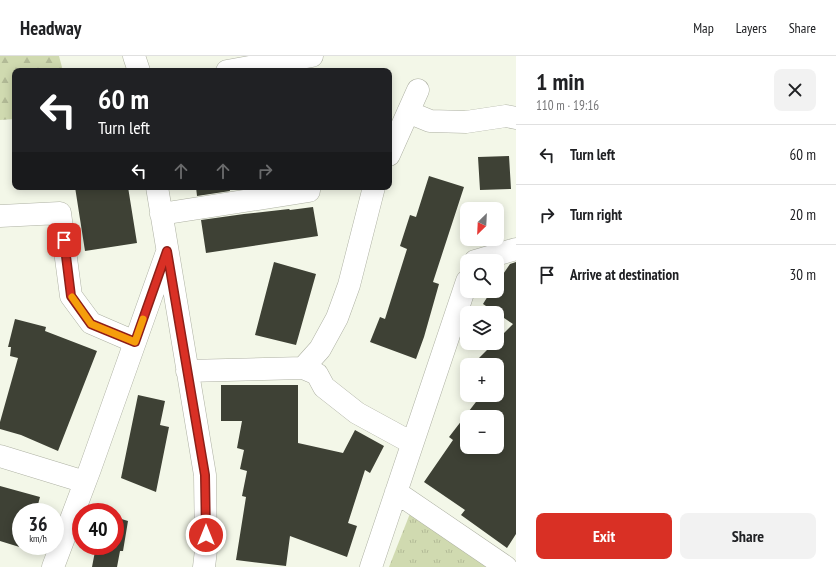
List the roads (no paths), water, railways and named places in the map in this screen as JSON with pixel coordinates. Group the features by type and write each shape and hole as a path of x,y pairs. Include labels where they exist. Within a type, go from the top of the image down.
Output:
{"street":[{"path":"134,56 138,68"},
{"path":"251,68 300,62"},
{"path":"392,148 418,90"},
{"path":"408,112 430,121 466,122 506,116 516,118"},
{"path":"160,190 178,211"},
{"path":"178,211 310,190"},
{"path":"303,368 320,349 337,318 349,285 373,190"},
{"path":"53,567 85,482 167,251 178,211"},
{"path":"0,216 60,212 71,296 91,324 135,342"},
{"path":"499,254 516,249"},
{"path":"167,251 205,475 206,550 204,567"},
{"path":"371,567 461,298"},
{"path":"187,371 303,368 317,374 324,387 357,413 412,443"},
{"path":"0,456 85,482"},
{"path":"396,492 506,567"}]}
